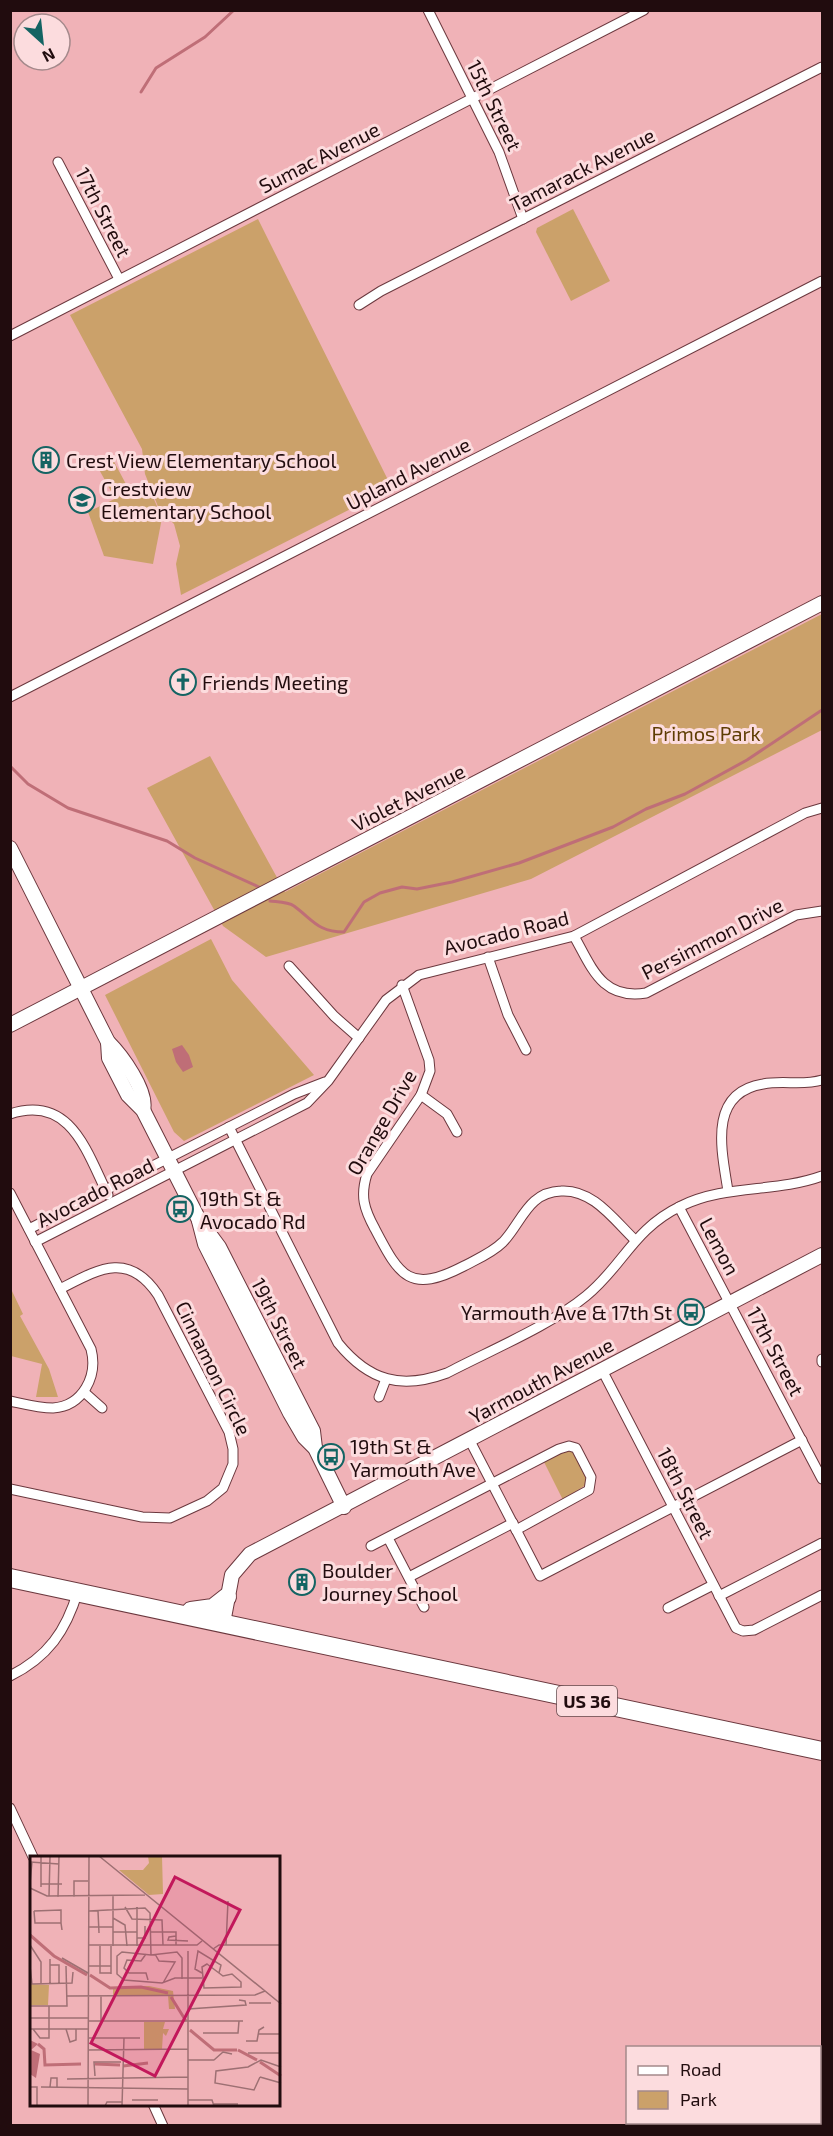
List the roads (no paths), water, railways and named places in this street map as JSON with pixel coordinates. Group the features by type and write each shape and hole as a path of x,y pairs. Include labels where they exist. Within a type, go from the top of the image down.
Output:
{"highway":[{"name":"US 36","path":"10,1578 822,1751"},
{"path":"171,1611 209,1609 227,1598"}],"street":[{"name":"15th Street","path":"428,10 509,176 523,219"},
{"name":"Sumac Avenue","path":"10,336 644,10"},
{"name":"Tamarack Avenue","path":"359,305 822,67"},
{"name":"17th Street","path":"58,162 119,279"},
{"name":"Upland Avenue","path":"10,697 822,281"},
{"name":"Violet Avenue","path":"10,1025 822,603"},
{"name":"Avocado Road","path":"35,1242 307,1103 328,1081 386,1000 402,985 425,972 574,936 805,813 822,808"},
{"name":"19th Street","path":"11,851 108,1042 120,1053 133,1077 144,1101 142,1110 199,1220 223,1254 313,1431 315,1448 344,1507"},
{"name":"Persimmon Drive","path":"574,936 602,983 623,994 634,995 646,993 796,915 822,911"},
{"path":"488,957 508,1015 526,1050"},
{"path":"289,966 334,1016 359,1038"},
{"name":"Orange Drive","path":"402,985 429,1060 428,1082 367,1174 362,1188 366,1214 394,1266 406,1275 429,1280 440,1278 489,1253 511,1234 528,1206 543,1195 562,1191 578,1192 593,1200 635,1240"},
{"path":"728,1191 719,1135 721,1122 728,1107 740,1094 763,1084 794,1085 822,1080"},
{"name":"Avocado Road","path":"29,1229 294,1094 328,1081"},
{"path":"421,1095 447,1114 458,1132"},
{"path":"10,1114 46,1106 73,1128 112,1203"},
{"path":"229,1127 338,1343 351,1360 364,1370 386,1378 410,1382 447,1373 570,1308 622,1263 635,1240 679,1207 696,1199 728,1191 773,1189 822,1176"},
{"path":"10,1193 93,1358 93,1374 84,1392 56,1408 10,1401"},
{"name":"Lemon","path":"679,1207 730,1303"},
{"name":"Yarmouth Avenue","path":"223,1623 233,1571 247,1557 822,1255"},
{"name":"Cinnamon Circle","path":"10,1489 159,1518 180,1514 207,1501 236,1473 229,1432 158,1295 146,1280 131,1265 103,1269 60,1289"},
{"name":"17th Street","path":"730,1303 822,1479"},
{"name":"18th Street","path":"602,1370 733,1623 741,1630 758,1629 822,1595"},
{"path":"379,1397 386,1378"},
{"path":"84,1392 102,1408"},
{"path":"469,1439 540,1576 802,1440"},
{"path":"371,1546 565,1446 576,1448 591,1477 589,1490 409,1577"},
{"path":"388,1538 424,1607"},
{"path":"718,1596 822,1543"},
{"path":"668,1608 713,1585"},
{"path":"10,1676 28,1667 52,1646 68,1621 78,1591"},
{"path":"10,1808 33,1856"},
{"path":"154,2106 163,2126"}],"waterway":[{"path":"141,92 156,68 205,37 234,10"},
{"path":"270,901 292,905 316,924 328,930 344,932 364,902 380,893 402,887 417,889 452,882 519,863 613,827 646,809 685,794 747,760 822,710"},
{"path":"10,766 28,784 68,808 167,841 195,858 259,887"}],"place":[{"name":"Crest View Elementary School","path":"46,460"},
{"name":"Crestview Elementary School","path":"82,500"},
{"name":"Friends Meeting","path":"183,682"},
{"name":"19th St & Avocado Rd","path":"180,1209"},
{"name":"Yarmouth Ave & 17th St","path":"691,1312"},
{"name":"19th St & Yarmouth Ave","path":"331,1457"},
{"name":"Boulder Journey School","path":"302,1582"}],"park label":[{"name":"Primos Park","path":"706,733"}]}
